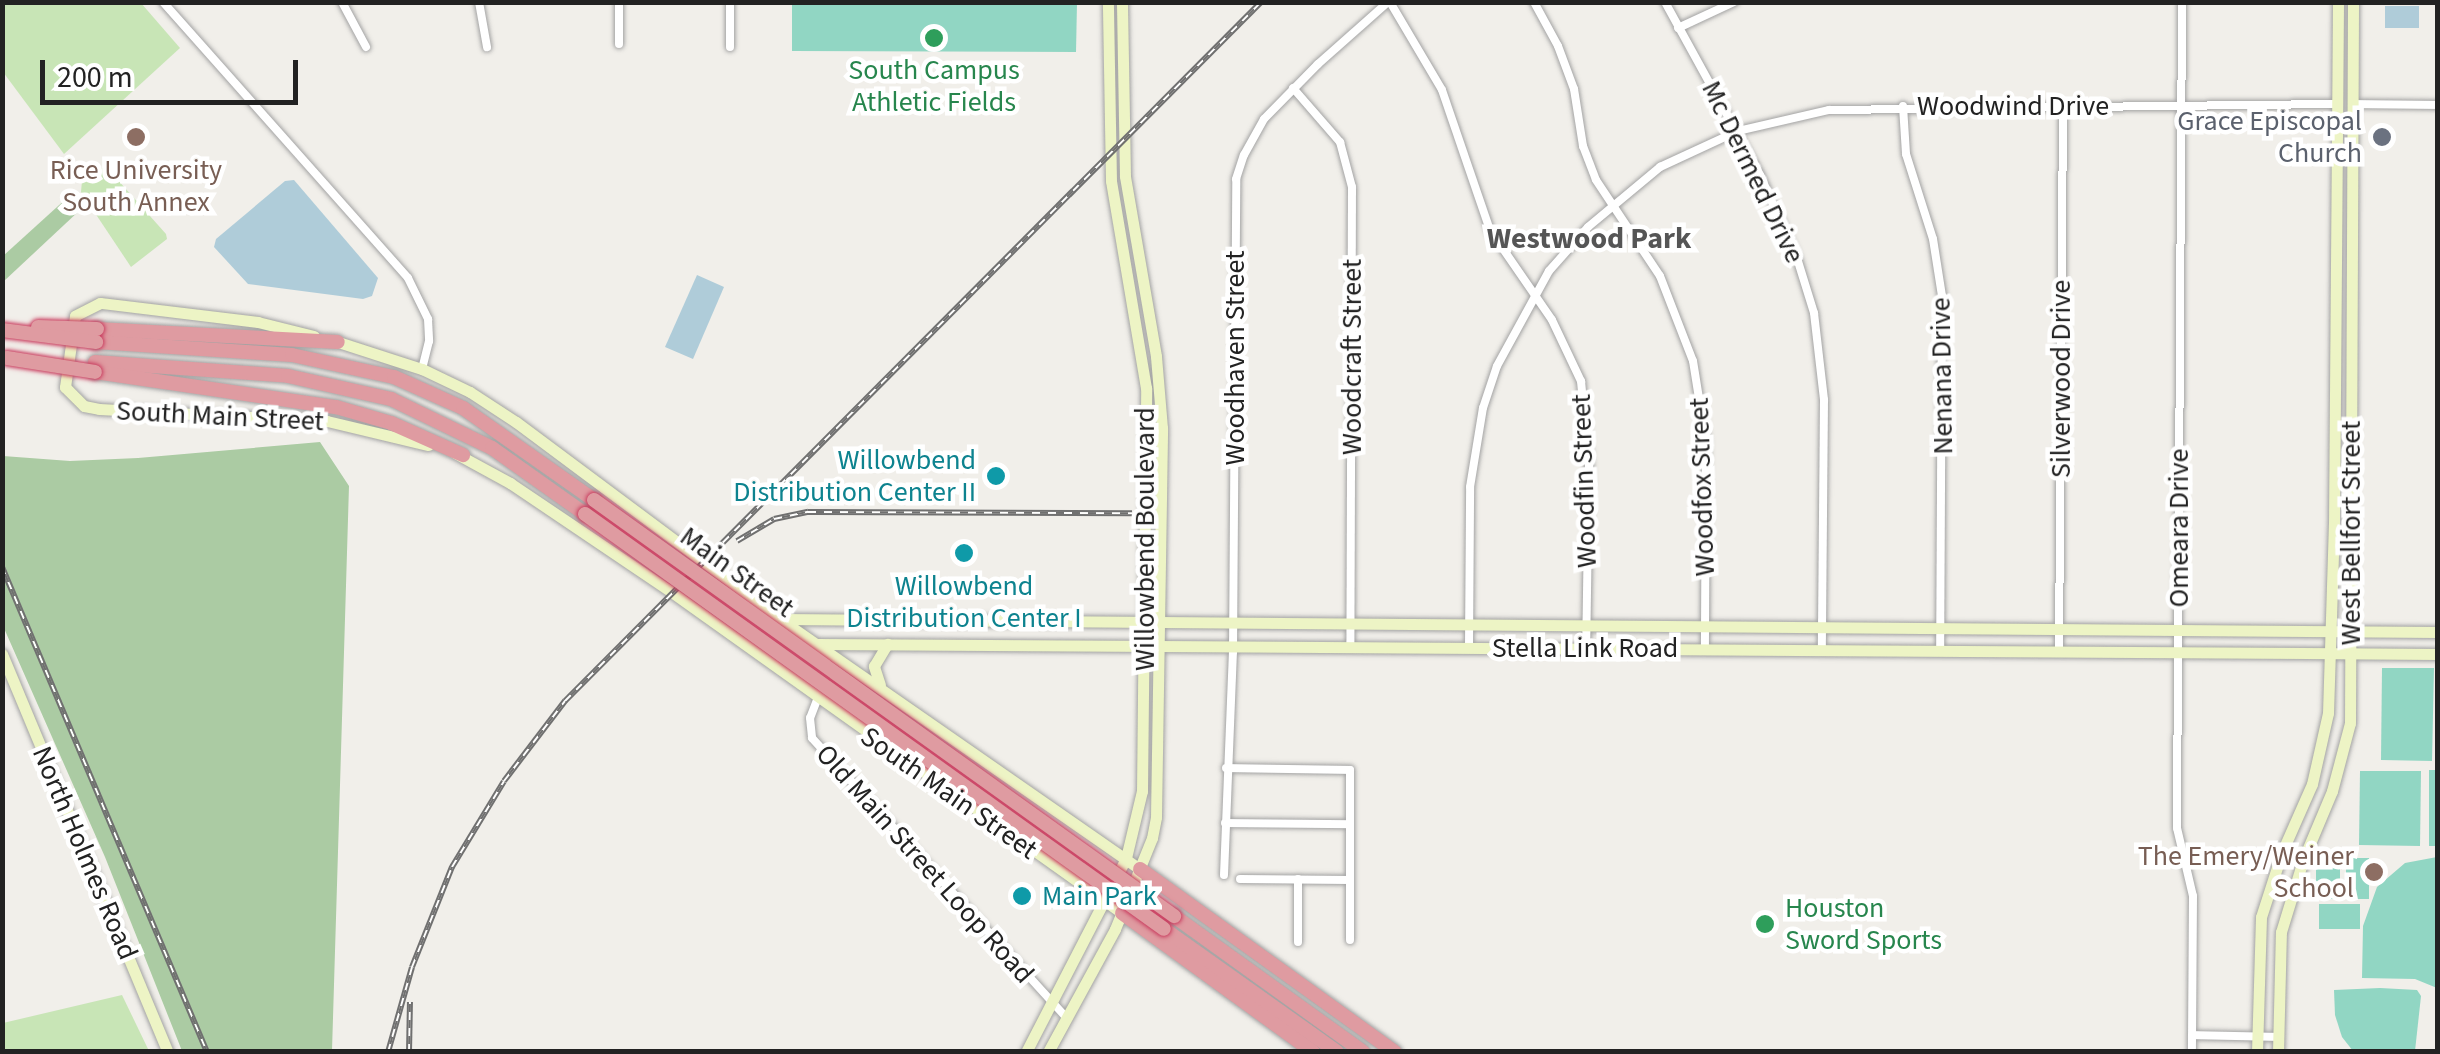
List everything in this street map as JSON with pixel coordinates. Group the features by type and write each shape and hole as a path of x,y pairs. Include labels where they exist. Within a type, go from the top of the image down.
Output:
{"highway":[{"path":"2,328 97,336 338,342"},
{"name":"Main Street","path":"97,336 292,355 394,377 463,408 1158,932 1336,1052"},
{"path":"5,358 95,367 336,407 392,424 463,456"},
{"name":"Main Street","path":"95,367 288,376 391,399 492,448 590,507 1364,1052"},
{"path":"1140,869 1394,1052"},
{"path":"1158,932 1149,921 1158,897 1176,893"},
{"path":"1122,913 1158,932 1313,1052"}],"main road":[{"name":"Willowbend Boulevard","path":"1048,1052 1122,913 1140,869 1152,838 1159,767 1162,428 1156,356 1124,176 1115,30 1108,2"},
{"name":"Willowbend Boulevard","path":"1026,1052 1126,858 1135,833 1144,766 1147,427 1142,352 1110,176 1115,30 1122,2"},
{"name":"West Bellfort Street","path":"2257,1052 2262,918 2270,883 2306,798 2322,748 2331,654 2338,2"},
{"name":"West Bellfort Street","path":"2278,1052 2281,932 2350,724 2353,2"},
{"path":"1110,176 1124,176"},
{"path":"2336,224 2351,224"},
{"name":"South Main Street","path":"1122,913 712,623 463,456 327,421 84,406 65,387 75,316 100,303 258,322 422,369 470,392 780,619 1140,869"},
{"path":"2336,337 2350,337"},
{"path":"1147,427 1162,428"},
{"path":"2334,524 2353,525"},
{"path":"712,623 736,587"},
{"name":"Stella Link Road","path":"780,619 2438,632"},
{"path":"954,620 954,644"},
{"name":"Stella Link Road","path":"732,638 816,644 2438,654"},
{"path":"882,689 874,666 888,644"},
{"name":"North Holmes Road","path":"4,662 168,1052"},
{"path":"1144,766 1159,767"},
{"path":"2306,798 2325,808"},
{"path":"1070,877 1091,874 1100,854 1093,836"}],"street":[{"path":"164,2 408,278 428,319 429,342 422,369"},
{"path":"342,2 366,47"},
{"path":"479,2 487,47"},
{"path":"619,2 619,44"},
{"path":"730,2 730,47"},
{"name":"Woodhaven Street","path":"1224,875 1234,622 1236,179 1257,130 1293,88 1389,2"},
{"name":"Woodfin Street","path":"1389,2 1442,90 1490,230 1568,349 1587,416 1586,648"},
{"name":"Woodfox Street","path":"1534,2 1558,46 1574,89 1583,146 1612,205 1670,294 1698,381 1706,463 1705,649"},
{"name":"Mc Dermed Drive","path":"1664,2 1738,131 1797,258 1820,341 1824,400 1822,650"},
{"path":"1678,28 1734,2"},
{"name":"Omeara Drive","path":"2182,2 2177,836 2193,896 2192,1052"},
{"name":"Woodcraft Street","path":"1293,88 1340,142 1352,187 1350,646"},
{"name":"Woodwind Drive","path":"1469,647 1475,446 1497,366 1533,296 1569,248 1612,205 1660,167 1738,131 1796,114 1903,106 2438,105"},
{"name":"Nenana Drive","path":"1903,106 1906,154 1932,239 1942,296 1940,651"},
{"name":"Silverwood Drive","path":"2058,652 2064,106"},
{"name":"Old Main Street Loop Road","path":"817,700 810,718 812,738 1052,1006 1067,1018"},
{"path":"1226,768 1350,770 1350,940"},
{"path":"1225,823 1350,824"},
{"path":"1240,879 1350,880"},
{"path":"1298,880 1298,942"},
{"path":"2192,1035 2278,1037"}],"green space":[{"path":"3,2 141,3 180,48 64,154 3,72"},
{"name":"South Campus Athletic Fields","path":"792,3 1077,3 1076,52 792,51"},
{"path":"99,167 109,170 166,234 167,239 131,267 81,192 82,181"},
{"path":"68,197 79,211 3,282 3,256"},
{"path":"320,442 349,486 332,1051 182,1051 105,857 3,626 3,456 70,461 138,458"},
{"path":"2382,668 2434,668 2432,761 2381,760"},
{"path":"2429,770 2437,770 2437,846 2429,846"},
{"path":"2360,771 2421,771 2420,846 2359,845"},
{"path":"2437,857 2437,988 2415,979 2362,978 2363,926 2377,887 2405,863"},
{"path":"2316,858 2340,858 2340,899 2316,899"},
{"path":"2346,858 2369,858 2369,899 2346,899"},
{"path":"2319,904 2360,904 2360,929 2319,929"},
{"path":"2334,990 2417,990 2421,996 2415,1051 2353,1051 2342,1037 2335,1015"},
{"path":"122,995 149,1051 3,1051 3,1023"}],"water":[{"path":"2385,6 2419,6 2419,28 2385,28"},
{"path":"294,180 378,278 372,296 363,299 248,284 214,247 216,239 285,181"},
{"path":"697,275 724,287 693,359 665,347"}],"railway":[{"path":"388,1052 412,967 452,867 504,781 565,701 1261,2"},
{"path":"737,541 774,519 808,512 1132,513"},
{"path":"2,567 207,1052"},
{"path":"409,1052 410,1002"}],"place":[{"name":"South Campus Athletic Fields","path":"934,38"},
{"name":"Rice University South Annex","path":"136,137"},
{"name":"Grace Episcopal Church","path":"2382,137"},
{"name":"Willowbend Distribution Center II","path":"996,476"},
{"name":"Willowbend Distribution Center I","path":"964,553"},
{"name":"The Emery/Weiner School","path":"2374,872"},
{"name":"Main Park","path":"1022,896"},
{"name":"Houston Sword Sports","path":"1765,924"}],"district":[{"name":"Westwood Park","path":"1589,239"}]}
